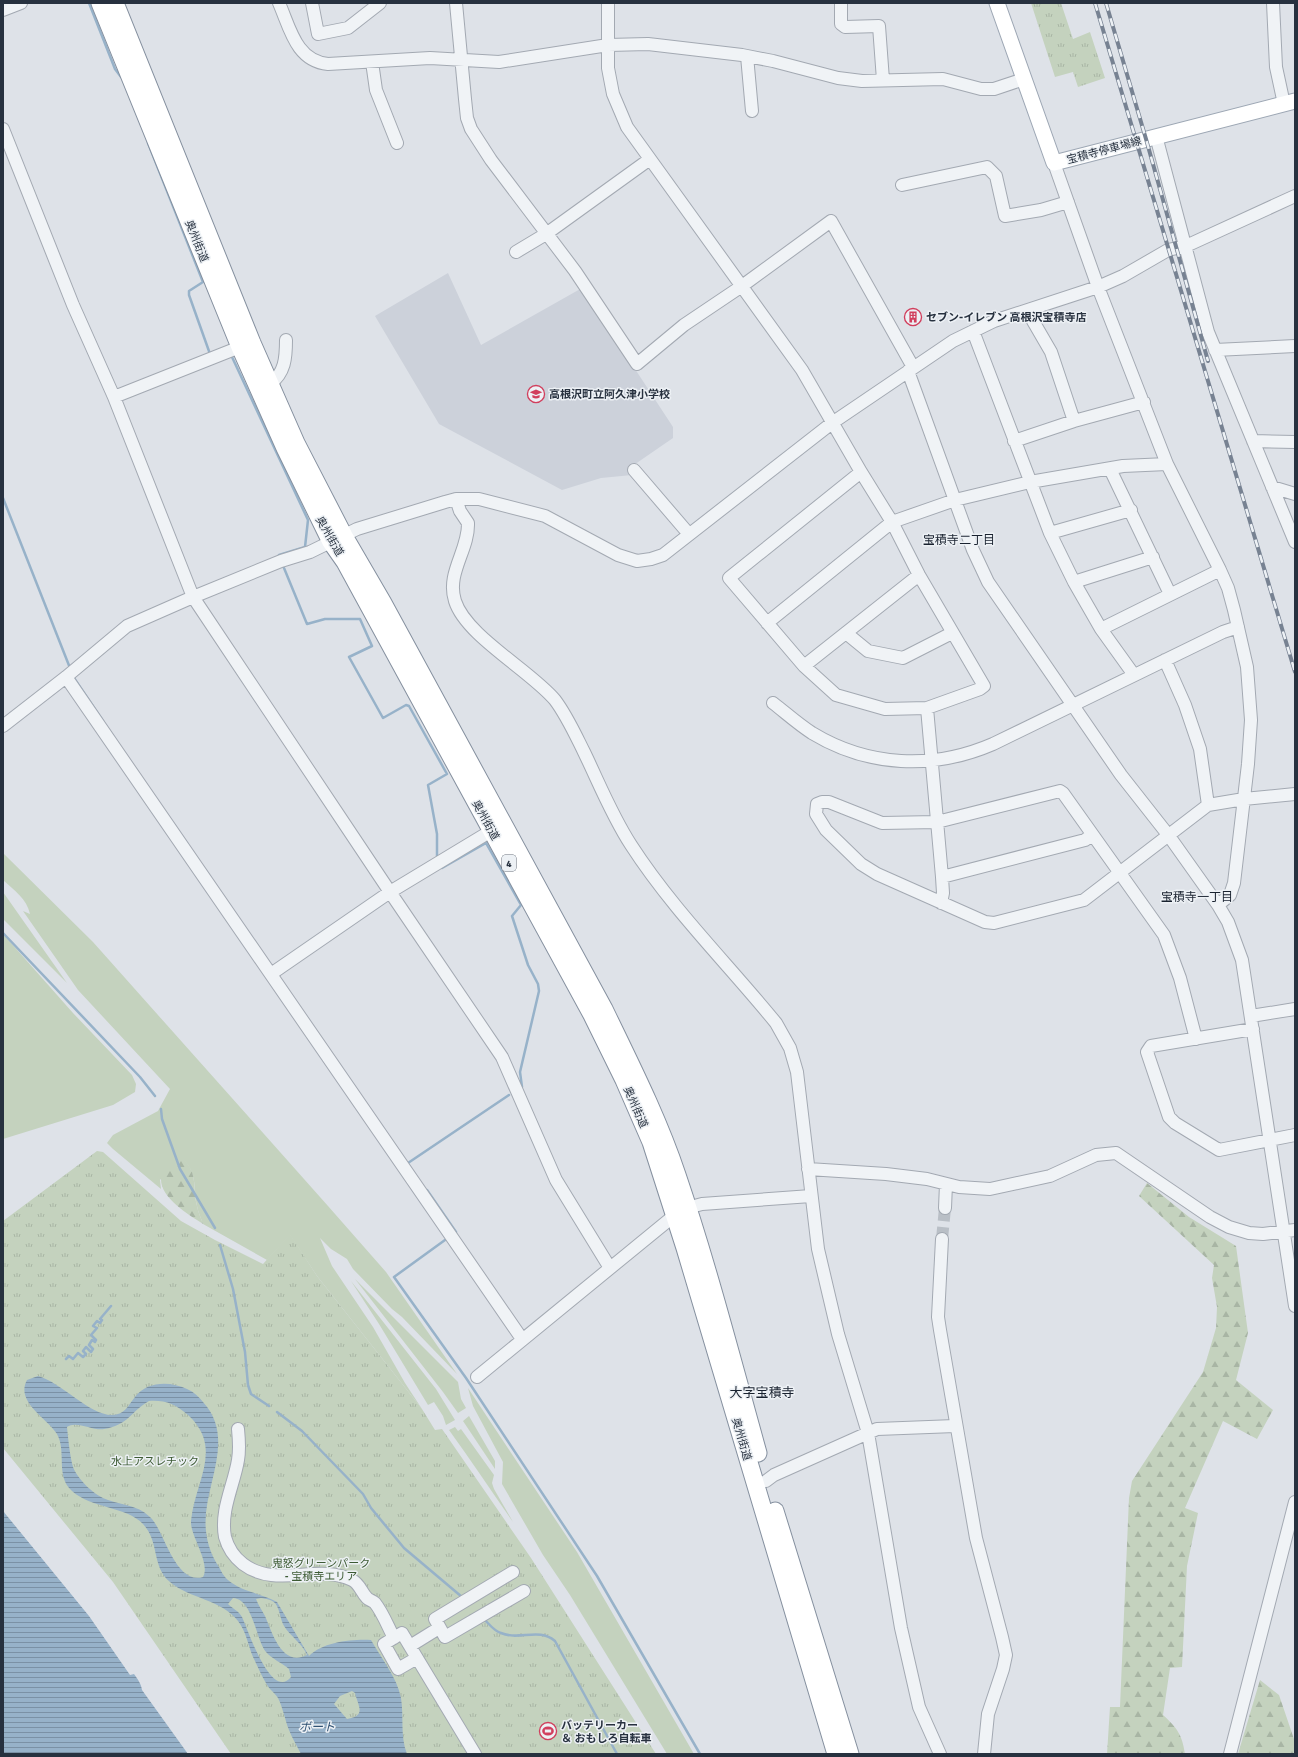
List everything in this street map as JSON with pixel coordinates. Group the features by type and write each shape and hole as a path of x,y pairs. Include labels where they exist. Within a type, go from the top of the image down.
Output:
{"highway":[{"name":"奥州街道","path":"100,3 240,347 285,448 337,539 383,603 604,1009 636,1075 662,1137 681,1212 836,1754"},
{"name":"奥州街道","path":"115,3 270,384 337,539 345,562 592,1014 624,1080 681,1212 850,1754"}],"main road":[{"name":"宝積寺停車場線","path":"997,3 1054,163 1289,102"}],"street":[{"path":"3,10 21,3"},
{"path":"279,3 300,49 306,57 314,62 328,64 419,58 499,62 608,45 648,44 747,56 773,61 838,78 862,81 943,79 981,89 994,89 1024,79"},
{"path":"312,3 318,34 348,28 380,3"},
{"path":"456,3 467,118 471,129 491,160 574,271 637,364 684,326 831,221 910,369 973,550 988,582 1121,775 1170,836 1218,905 1228,922 1242,960 1270,1140 1289,1230 1295,1306"},
{"path":"608,3 608,68 613,94 627,127 802,370 861,472 892,522 919,575 984,686 980,689 927,708 885,709 836,695 804,666 729,578 861,472"},
{"path":"841,3 841,24 845,28 878,26 883,80"},
{"path":"1273,3 1275,53 1289,102"},
{"path":"747,56 752,111"},
{"path":"372,62 376,90 398,143"},
{"path":"3,129 73,305 114,397 194,597 390,892 502,1057 556,1180 610,1268"},
{"path":"1156,136 1208,332 1295,542"},
{"path":"516,252 546,234 650,159"},
{"path":"1054,163 1098,287 1167,464 1228,588 1247,667 1251,720 1234,884 1230,895 1218,905"},
{"path":"902,186 987,167 996,176 1005,216 1041,210 1068,202"},
{"path":"3,726 66,678 127,626 337,539 357,529 456,499 479,499 545,516 618,555 637,561 651,559 663,554 688,533 832,423 910,369 953,342 994,321 1098,287 1123,276 1168,250 1186,246 1295,196"},
{"path":"1031,309 1033,321 1051,352 1074,421"},
{"path":"973,331 1050,533 1074,582 1101,628 1134,675"},
{"path":"270,384 278,378 283,368 286,355 286,340"},
{"path":"1215,350 1295,346"},
{"path":"114,397 240,347"},
{"path":"1014,441 1074,421 1144,402"},
{"path":"1253,441 1295,442"},
{"path":"767,623 892,522 955,500 1030,482 1110,468 1167,464"},
{"path":"1110,468 1170,594"},
{"path":"634,470 688,533"},
{"path":"1272,486 1295,494"},
{"path":"456,499 460,511 468,523 468,528 453,580 452,590 458,608 472,627 554,699 569,721 614,815 651,874 758,1001 783,1034 790,1048 797,1072 818,1249 829,1300 868,1433 906,1650 918,1707 940,1754"},
{"path":"1050,533 1131,510"},
{"path":"1074,582 1153,557"},
{"path":"1101,628 1220,570"},
{"path":"804,666 919,575"},
{"path":"773,703 810,732 856,753 902,762 931,761 974,752 1223,632 1238,627"},
{"path":"846,633 868,651 902,658 952,633"},
{"path":"1165,660 1185,705 1200,749 1208,806"},
{"path":"66,678 522,1339"},
{"path":"927,708 942,877 943,893 941,903"},
{"path":"1196,1039 1180,978 1164,935 1120,873 1092,835 1063,793 1060,791 937,822 882,823 829,802 817,804 815,809 816,814 826,830 861,864 877,874 941,903 985,922 994,923 1084,900 1120,873 1170,836 1208,806 1244,799 1295,794"},
{"path":"271,974 390,892 491,831"},
{"path":"942,877 1085,840 1092,835"},
{"path":"1250,1016 1295,1009"},
{"path":"1253,1030 1151,1046 1147,1052 1170,1116 1175,1123 1219,1150 1295,1135"},
{"path":"808,1169 886,1174 927,1179 960,1187 990,1189 1015,1185 1050,1176 1096,1154 1116,1153 1210,1217 1229,1226 1249,1234 1263,1234 1289,1230"},
{"path":"945,1208 946,1184"},
{"path":"477,1377 522,1339 681,1212 694,1205 717,1202 811,1196"},
{"path":"942,1238 938,1317 955,1426 976,1538 1006,1655 1003,1669 988,1714 984,1754"},
{"path":"766,1481 774,1475 877,1429 955,1426"},
{"path":"238,1429 238,1460 226,1506 224,1522 227,1543 236,1558 248,1568 268,1575 325,1575 353,1581 358,1584 368,1598 375,1603 394,1638"},
{"path":"1230,1754 1295,1502"},
{"path":"513,1572 434,1619 439,1628 445,1637 524,1591"},
{"path":"410,1646 439,1628"},
{"path":"417,1658 398,1669 384,1644 402,1633 475,1754"}],"shaded area":[{"name":"高根沢町立阿久津小学校","path":"448,273 481,345 582,288 673,427 673,438 628,469 632,475 601,478 562,490 439,424 375,316"}],"green space":[{"path":"1031,3 1061,3 1073,39 1090,32 1105,78 1078,87 1073,72 1055,77"},
{"path":"3,853 93,942 386,1272 457,1374 353,1269 347,1259 331,1249 320,1238 332,1266 373,1327 405,1383 422,1409 317,1276 290,1235 267,1260 203,1224 197,1208 192,1173 186,1162 180,1157 160,1180 161,1189 107,1143 113,1135 158,1111 170,1089 78,990 23,911 30,914 23,899 3,880"},
{"path":"3,892 67,983 3,919"},
{"path":"3,934 73,1013 132,1075 136,1084 135,1092 113,1105 3,1139"},
{"name":"鬼怒グリーンパーク - 宝積寺エリア","path":"97,1151 103,1152 181,1221 263,1264 290,1234 317,1276 422,1409 435,1430 442,1429 531,1558 656,1754 231,1754 113,1582 3,1448 3,1221"},
{"path":"180,1156 186,1162 192,1173 197,1208 203,1224 178,1207 164,1191 161,1183 162,1174 167,1164"},
{"path":"1147,1183 1189,1217 1236,1246 1248,1333 1236,1380 1273,1410 1257,1439 1223,1421 1185,1508 1198,1513 1187,1566 1182,1667 1170,1668 1163,1715 1178,1732 1185,1754 1107,1754 1110,1707 1120,1707 1129,1498 1132,1481 1203,1372 1216,1328 1217,1307 1212,1278 1214,1265 1139,1196"},
{"path":"355,1279 458,1382 461,1399 466,1408 458,1413"},
{"path":"351,1281 436,1389 455,1420 446,1425 443,1416 434,1402 428,1405"},
{"path":"468,1388 577,1552 694,1754 667,1754 570,1595 543,1555 502,1484 503,1462 473,1406"},
{"path":"469,1416 495,1461 495,1469 463,1421"},
{"path":"455,1427 458,1431 461,1429 494,1475 492,1483 494,1489 513,1522 449,1430"},
{"path":"1260,1680 1279,1695 1295,1742 1295,1754 1238,1754"}],"water":[{"name":"ボート","path":"38,1376 47,1379 94,1410 103,1414 112,1415 123,1412 140,1392 152,1385 166,1384 180,1386 190,1390 198,1396 213,1417 218,1432 216,1465 208,1498 206,1515 207,1540 214,1559 225,1577 233,1584 277,1602 309,1656 322,1647 338,1642 371,1640 392,1675 399,1690 402,1705 403,1733 407,1754 301,1754 290,1733 278,1698 263,1678 253,1657 247,1638 238,1621 223,1608 178,1588 164,1576 160,1569 152,1538 143,1524 136,1518 80,1497 67,1485 62,1471 60,1441 57,1434 29,1403 25,1395 24,1388 27,1380","holes":["149,1401 160,1401 179,1408 199,1427 204,1440 206,1452 204,1465 193,1506 191,1521 204,1564 205,1571 203,1577 194,1577 185,1573 178,1566 157,1526 147,1514 132,1506 108,1500 98,1495 83,1482 73,1467 67,1427 71,1425 80,1425 95,1429 112,1427 124,1421","233,1598 240,1600 245,1605 250,1612 266,1652 289,1669 291,1677 283,1682 276,1680 268,1672 254,1647 241,1615 228,1604","256,1599 267,1599 275,1603 284,1626 307,1655 298,1658 291,1657 285,1653 275,1639","352,1691 355,1693 360,1710 357,1716 347,1719 334,1704 340,1696"]},
{"path":"3,1511 89,1616 130,1675 134,1674 140,1683 142,1690 188,1754 3,1754"}],"waterway":[{"path":"89,3 115,69 121,77"},
{"path":"148,143 203,282 189,291 189,295 210,354"},
{"path":"232,357 308,520 305,547 279,555"},
{"path":"3,498 70,668"},
{"path":"284,568 307,624 325,619 360,619 372,646 349,657 383,718 406,705 409,706 447,774 428,785 437,834 437,856"},
{"path":"74,678 103,721"},
{"path":"442,868 486,843 521,905 512,916 528,965 538,984 539,991 520,1072 522,1087"},
{"path":"3,933 140,1077 155,1096"},
{"path":"408,1163 509,1095"},
{"path":"161,1109 162,1119 180,1169 215,1228"},
{"path":"427,1190 456,1232"},
{"path":"445,1240 394,1277 466,1378 597,1576 700,1754"},
{"path":"220,1245 233,1289 245,1352 248,1385 251,1394 269,1406"},
{"path":"66,1359 69,1356 73,1359 78,1353 83,1357 86,1354 83,1351 86,1347 91,1352 93,1349 89,1345 92,1340 95,1342 96,1340 91,1335 97,1328 93,1326 97,1321 100,1323 102,1320 100,1319 111,1306"},
{"path":"277,1412 302,1431 363,1494 371,1508 404,1548 462,1597"},
{"path":"484,1619 494,1629 501,1633 515,1636 536,1634 549,1637 555,1641 617,1754"}],"tunnel":[{"path":"942,1239 945,1208"}],"railway":[{"path":"1095,3 1295,672"},
{"path":"1106,3 1146,139 1208,361"}],"place":[{"name":"セブン-イレブン 高根沢宝積寺店","path":"913,317"},
{"name":"高根沢町立阿久津小学校","path":"536,394"},
{"name":"バッテリーカー ＆ おもしろ自転車","path":"548,1731"}],"district":[{"name":"宝積寺二丁目","path":"959,540"},
{"name":"宝積寺一丁目","path":"1197,897"},
{"name":"大字宝積寺","path":"762,1392"}],"park label":[{"name":"水上アスレチック","path":"155,1461"}]}
